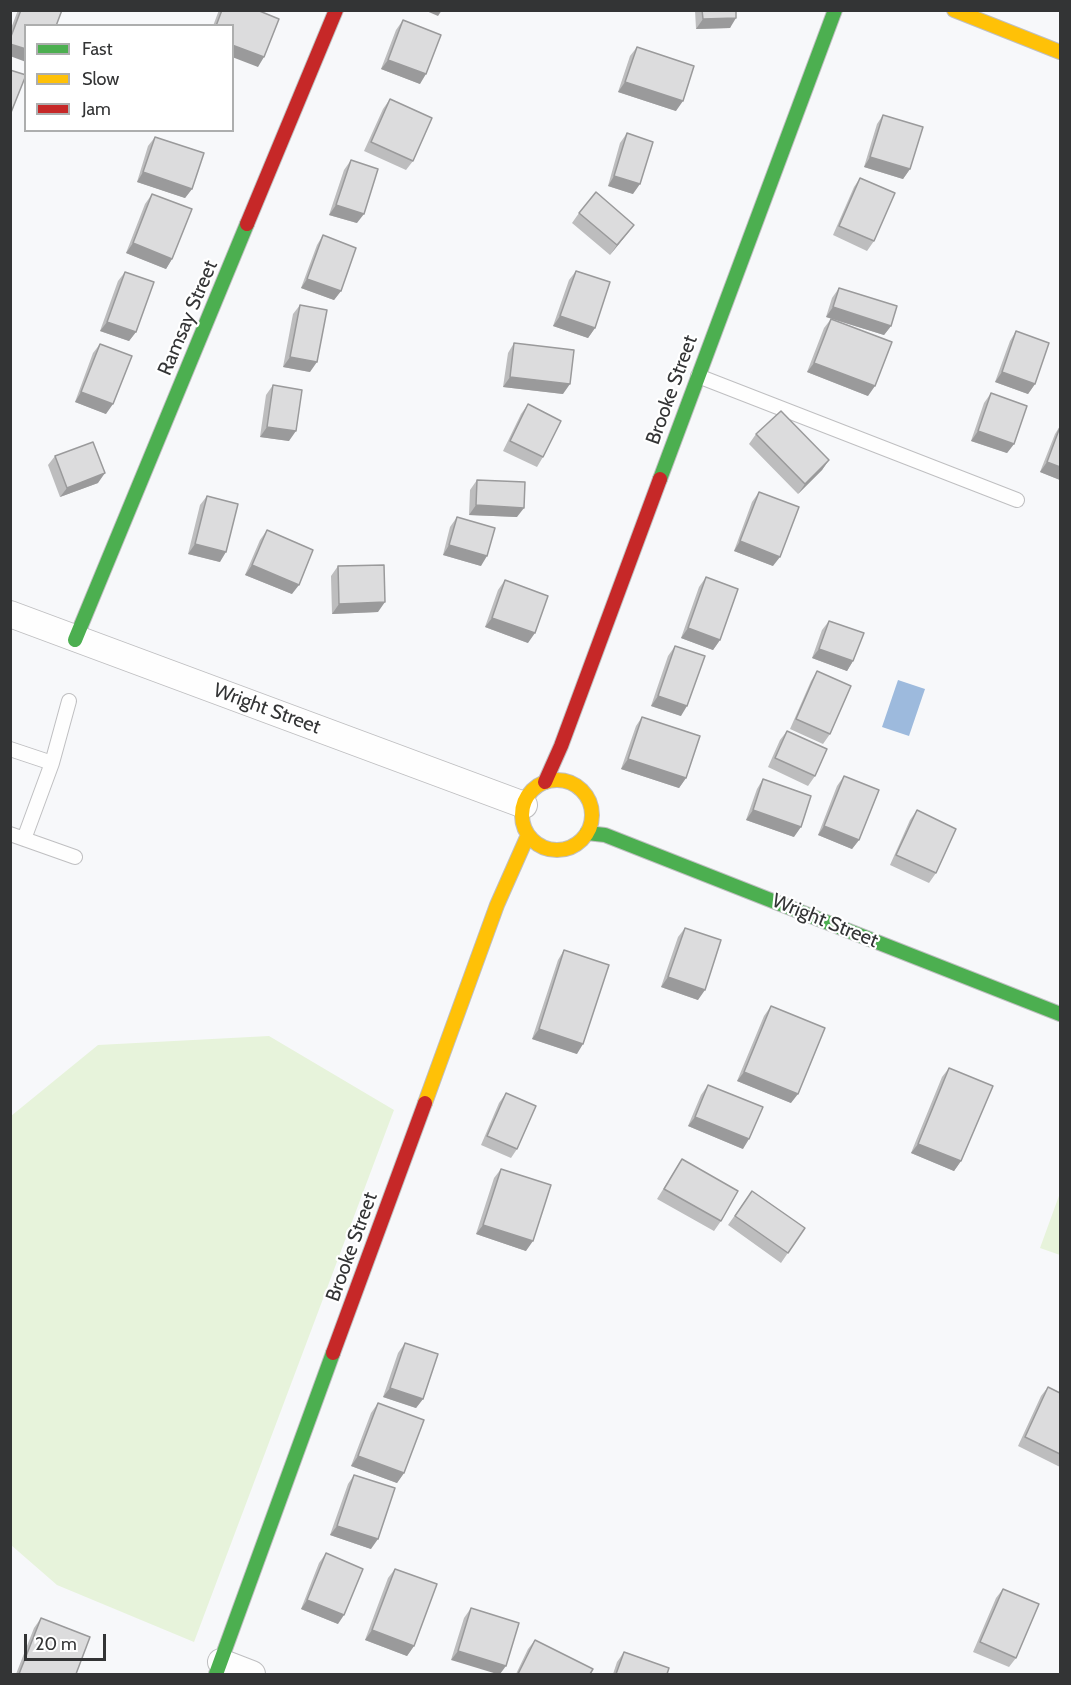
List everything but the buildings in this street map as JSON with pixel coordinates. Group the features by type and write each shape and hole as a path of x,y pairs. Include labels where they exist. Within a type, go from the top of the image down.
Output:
{"street":[{"name":"Ramsay Street","path":"75,640 336,10"},
{"name":"Brooke Street","path":"545,782 561,746 835,10"},
{"path":"954,10 1060,52"},
{"name":"Wright Street","path":"10,614 524,805"},
{"path":"566,781 576,785 590,801 592,812 587,833 580,842 570,848 558,850 547,848 528,835 522,815 524,805 535,787 545,782 566,781"},
{"name":"Wright Street","path":"587,833 605,835 1060,1014"},
{"name":"Brooke Street","path":"218,1668 497,905 528,835"},
{"path":"218,1668 252,1674"}],"lane":[{"path":"698,376 1017,500"},
{"path":"69,701 52,763 17,836 75,857"},
{"path":"10,749 52,763"}],"green space":[{"path":"269,1036 394,1110 194,1642 57,1585 11,1545 11,1116 98,1045"},
{"path":"1060,1193 1060,1255 1040,1248"}],"water":[{"path":"898,680 925,689 909,736 882,727"}],"traffic: fast":[{"path":"660,479 835,10"},
{"path":"75,640 247,224"},
{"path":"587,833 605,835 1060,1014"},
{"path":"216,1674 333,1353"}],"traffic: slow":[{"path":"954,10 1060,52"},
{"path":"557,780 570,783 582,790 589,802 592,815 589,828 582,840 570,847 557,850 544,847 532,840 525,828 522,815 525,802 532,790 544,783 557,780"},
{"path":"425,1103 497,905 528,835"}],"traffic: jam":[{"path":"247,224 336,10"},
{"path":"545,782 561,746 660,479"},
{"path":"333,1353 425,1103"}]}
